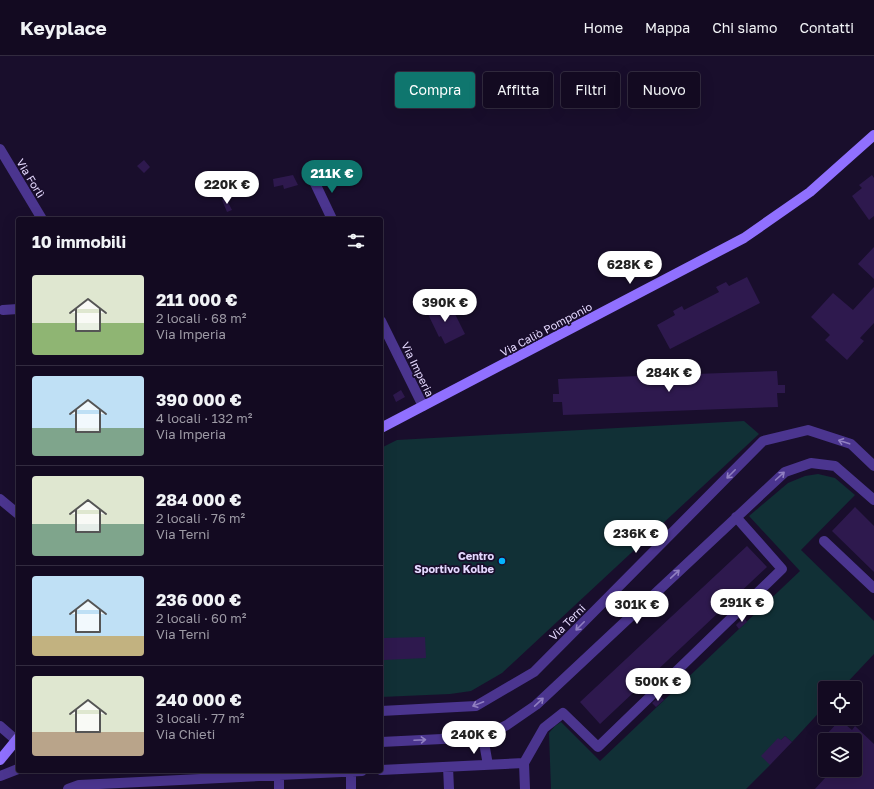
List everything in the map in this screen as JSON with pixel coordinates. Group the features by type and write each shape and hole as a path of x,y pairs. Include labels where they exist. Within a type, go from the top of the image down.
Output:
{"street":[{"name":"Via Caliò Pomponio","path":"383,427 744,238 810,192 874,135"},
{"name":"Via Forlì","path":"0,148 41,217"},
{"path":"313,180 331,217"},
{"path":"3,310 16,309"},
{"name":"Via Imperia","path":"383,324 423,406"},
{"name":"Via Terni","path":"383,710 476,706 534,672 763,441 808,430 851,444 874,466"},
{"path":"383,742 483,737 507,725 536,705 785,472 811,463 835,466 874,500"},
{"path":"0,499 16,512"},
{"path":"525,789 524,763 544,728 563,713 598,747 782,569 736,517"},
{"path":"824,541 874,588"},
{"path":"0,726 16,738"},
{"path":"483,737 488,765"},
{"path":"0,760 16,740"},
{"path":"383,770 524,763"},
{"path":"448,767 449,789"},
{"path":"0,776 16,770"},
{"path":"146,773 147,782"},
{"path":"68,789 79,785 108,786 147,782 180,784 301,773"},
{"path":"350,773 351,789"},
{"path":"279,775 279,789"}],"green space":[{"name":"Centro Sportivo Kolbe","path":"744,421 759,434 502,673 471,691 450,694 383,697 383,447 397,440"},
{"path":"818,474 835,478 855,495 801,550 874,621 874,654 849,681 818,681 818,714 792,742 785,736 781,740 770,765 746,789 551,789 549,733 555,726 561,722 600,761 800,571 749,516 788,483 805,476"}],"building":[{"path":"144,160 150,167 144,173 137,166"},
{"path":"293,175 298,185 284,189 283,185 274,187 273,179"},
{"path":"872,175 874,178 874,216 869,220 852,196 862,188 859,185"},
{"path":"226,198 232,210 227,212 222,200"},
{"path":"874,247 874,279 858,264"},
{"path":"747,277 760,303 670,349 657,325 675,315 673,311 682,306 684,310 719,292 716,287 726,282 729,286"},
{"path":"874,287 874,323 860,338 864,341 847,360 825,340 830,335 811,317 833,293 853,310"},
{"path":"441,302 445,309 451,306 465,334 445,344 441,336 439,337 426,310"},
{"path":"777,371 778,385 785,385 785,393 777,393 778,407 563,415 562,402 553,402 553,394 559,394 558,379"},
{"path":"401,390 405,397 396,402 393,395"},
{"path":"855,507 874,526 874,572 832,531"},
{"path":"747,546 767,567 600,724 580,702"},
{"path":"744,617 747,622 739,629 736,625"},
{"path":"425,637 426,658 384,660 384,638"},
{"path":"660,696 664,700 656,707 652,703"},
{"path":"835,725 846,725 852,730 855,726 874,744 874,789 815,789 825,778 824,777 862,777 862,733 828,733"},
{"path":"785,736 792,742 770,765 761,756 778,738 781,740"}],"place":[{"name":"Centro Sportivo Kolbe","path":"502,561"}]}
